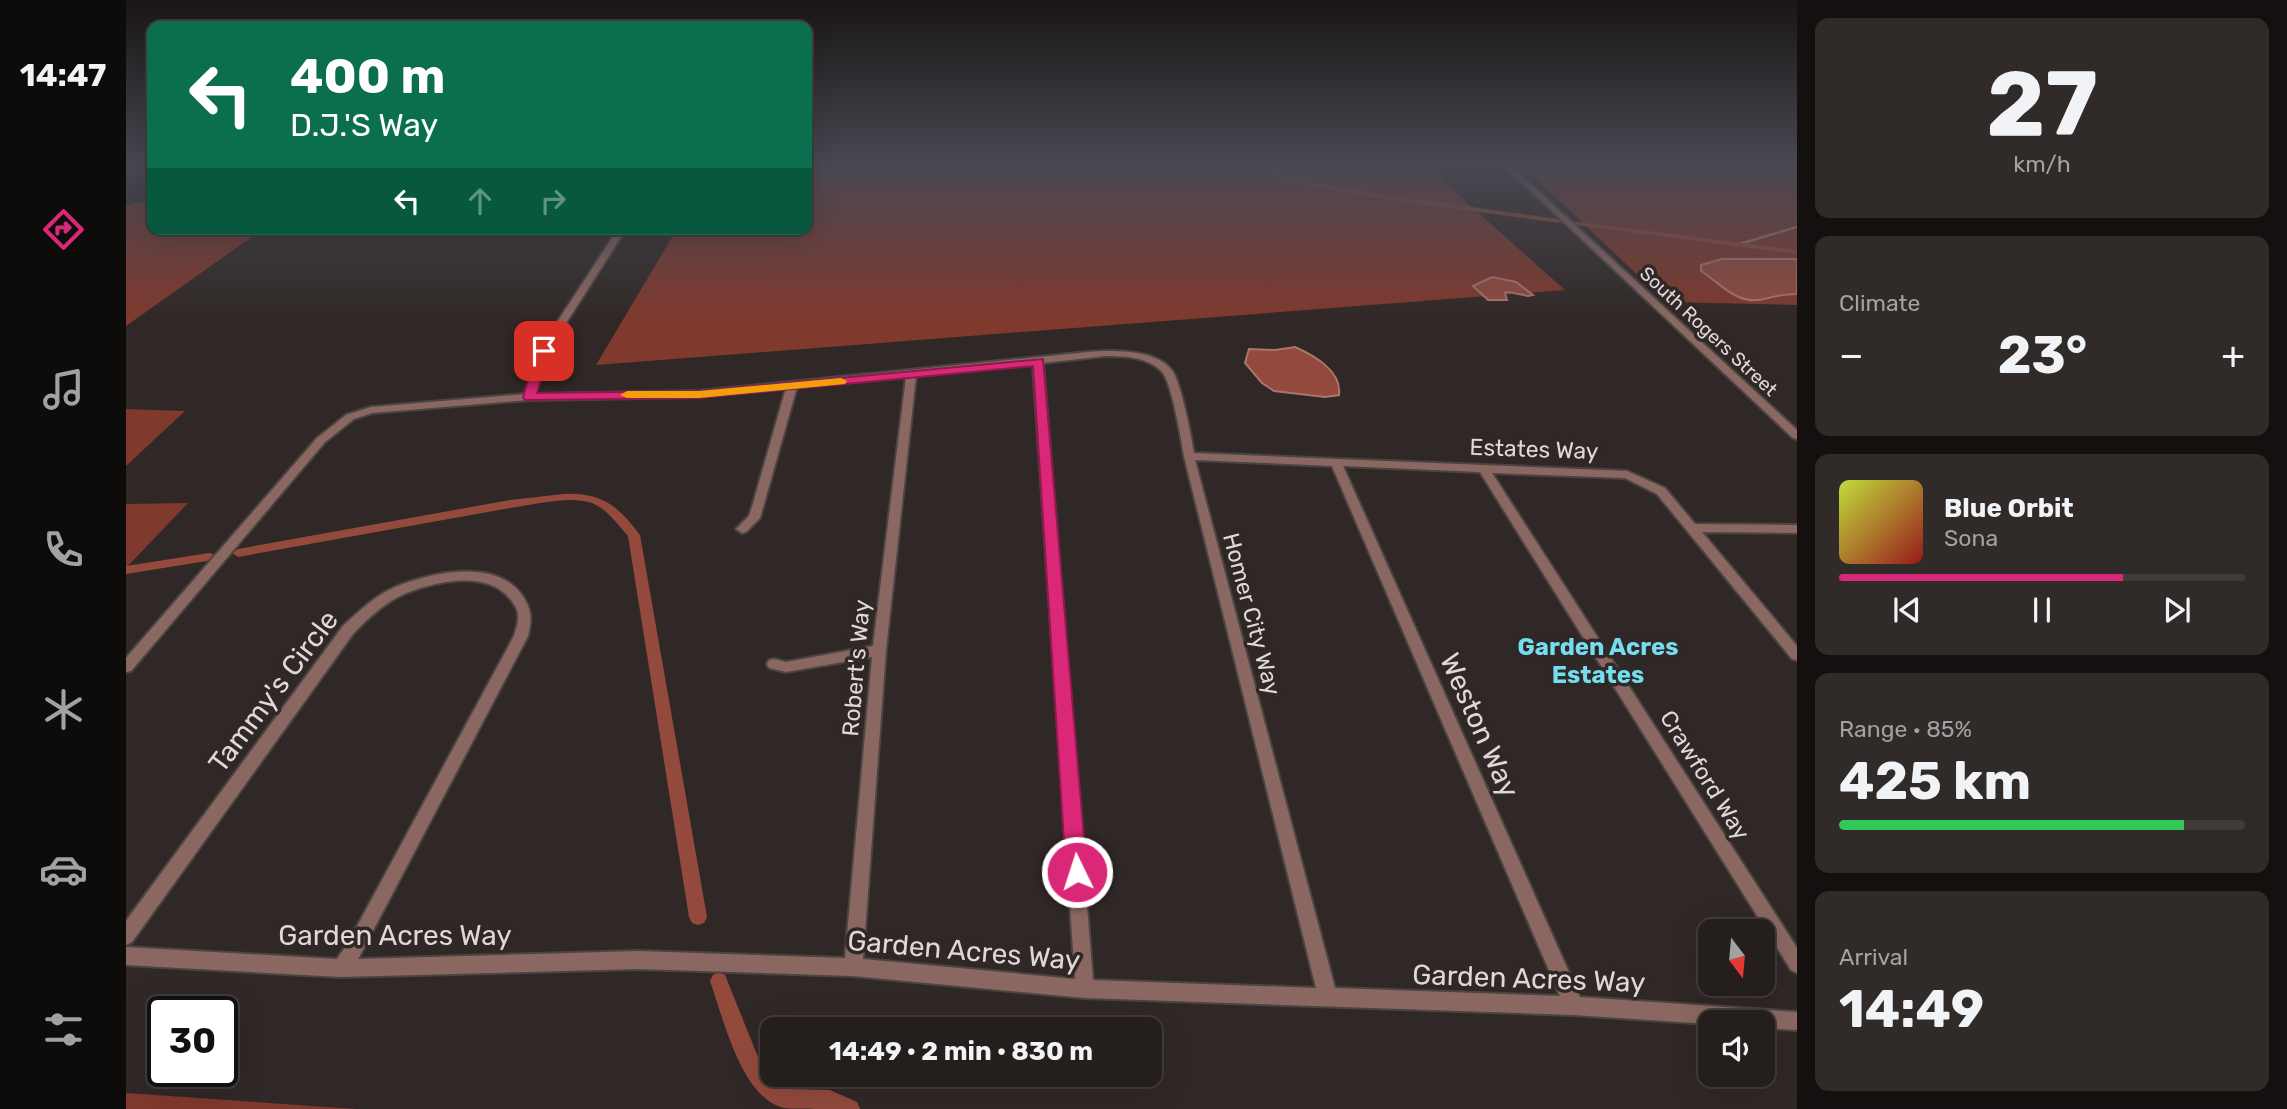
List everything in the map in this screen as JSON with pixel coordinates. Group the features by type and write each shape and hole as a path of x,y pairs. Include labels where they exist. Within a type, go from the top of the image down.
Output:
{"street":[{"name":"South Rogers Street","path":"1562,217 1797,436"},
{"path":"126,667 321,440 350,416 370,410 529,397 542,353 618,235"},
{"name":"Homer City Way","path":"529,397 699,394 1119,353 1139,356 1168,371 1183,418 1189,456 1328,998"},
{"path":"1038,361 1085,989"},
{"name":"Robert's Way","path":"853,967 879,650 911,375"},
{"path":"742,529 754,518 758,507 792,386"},
{"name":"Estates Way","path":"1189,456 1627,475 1661,491 1797,655"},
{"name":"Weston Way","path":"1337,464 1574,1006"},
{"name":"Crawford Way","path":"1484,469 1797,964"},
{"path":"1691,527 1797,529"},
{"name":"Tammy's Circle","path":"126,936 348,630 369,608 397,592 431,579 464,575 495,582 515,593 526,615 521,636 354,949 341,968"},
{"path":"774,664 786,667 879,650"},
{"name":"Garden Acres Way","path":"126,956 341,968 638,960 853,967 1085,989 1574,1006 1797,1021"}],"shaded area":[{"path":"126,217 147,217 147,235 255,235 126,326"},
{"path":"812,217 1483,217 1565,290 596,365 673,235 812,235"},
{"path":"1576,217 1797,217 1797,259 1722,259 1702,265 1701,270 1722,287 1746,298 1797,294 1797,305 1666,302"},
{"path":"1722,259 1797,259 1797,294 1755,300 1738,297 1701,271 1701,265"},
{"path":"1492,277 1516,282 1533,295 1508,292 1505,293 1507,300 1488,300 1473,286"},
{"path":"1295,347 1326,365 1336,379 1339,395 1325,397 1274,391 1262,383 1245,363 1249,349 1275,350"},
{"path":"126,409 185,411 126,466"},
{"path":"188,503 126,568 126,504"},
{"path":"126,1093 356,1109 126,1109"}],"waterway":[{"path":"1528,217 1559,221"},
{"path":"1574,223 1797,252"},
{"path":"1736,245 1797,227"},
{"path":"238,553 510,504 552,499 592,499 610,509 634,535 698,917"},
{"path":"126,570 209,557"},
{"path":"719,981 751,1064 760,1080 771,1091 782,1098 830,1100 850,1109"}],"slow traffic":[{"path":"627,395 699,394 841,381"}],"district":[{"name":"Garden Acres Estates","path":"1598,661"}],"route":[{"path":"544,351 529,397 699,394 1038,361 1077,872"}]}
